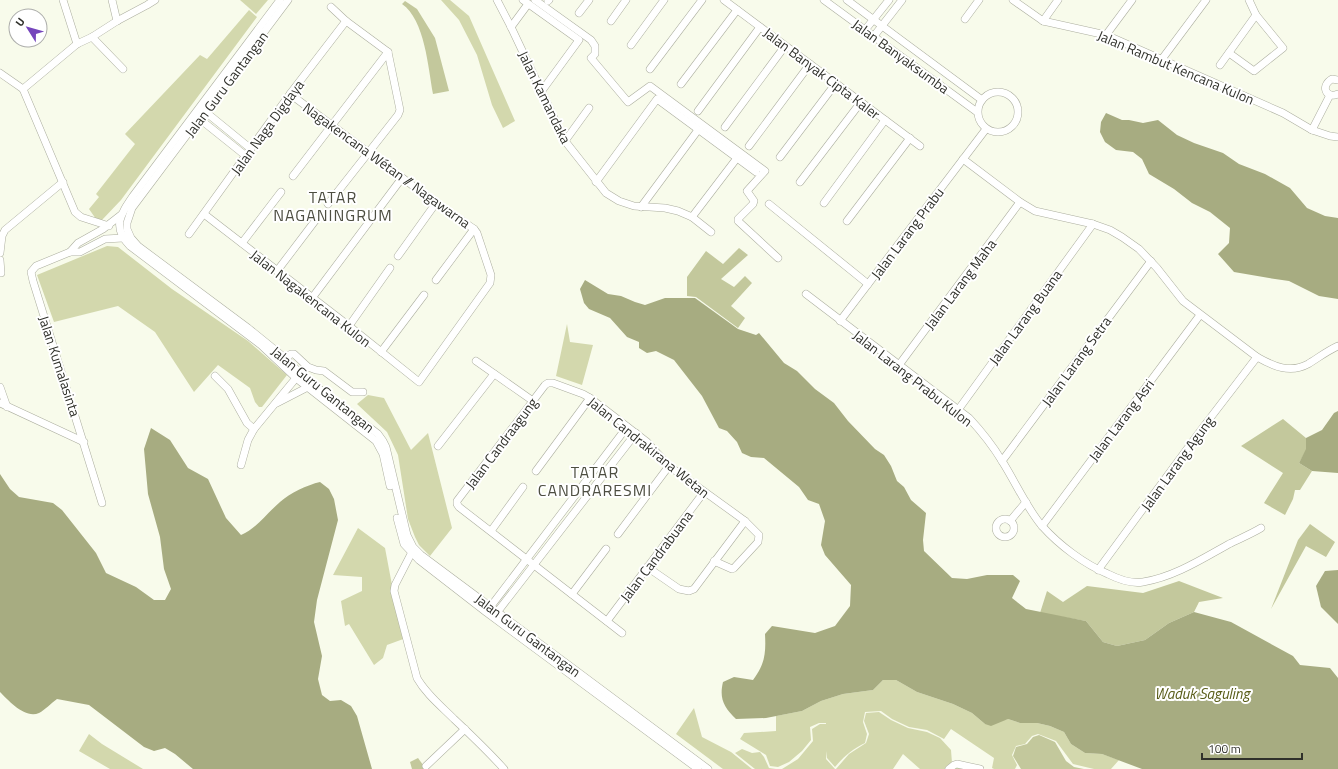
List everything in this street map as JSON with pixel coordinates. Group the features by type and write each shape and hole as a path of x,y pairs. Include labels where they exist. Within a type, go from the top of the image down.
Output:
{"street":[{"path":"63,0 77,44"},
{"path":"112,0 117,21"},
{"path":"23,89 77,44 92,37 145,3 155,0"},
{"name":"Jalan Guru Gantangan","path":"121,215 132,196 280,0"},
{"name":"Jalan Guru Gantangan","path":"129,213 288,0"},
{"name":"Jalan Kamandaka","path":"497,0 565,141 606,193 619,201 641,207 665,208 678,211 692,217 711,232"},
{"path":"579,13 589,0"},
{"path":"611,21 626,0"},
{"path":"630,46 664,0"},
{"path":"650,69 702,0"},
{"name":"Jalan Banyak Cipta Kaler","path":"724,0 920,146"},
{"name":"Jalan Banyaksumba","path":"824,0 977,112"},
{"name":"Jalan Banyaksumba","path":"847,0 982,100"},
{"path":"865,30 889,0"},
{"path":"874,36 902,0"},
{"path":"964,19 979,0"},
{"name":"Jalan Rambut Kencana Kulon","path":"1014,0 1043,21 1106,35 1283,113 1312,130 1338,137"},
{"path":"1043,21 1058,0"},
{"path":"1106,35 1132,0"},
{"path":"1162,59 1206,0"},
{"path":"1229,53 1254,70 1283,48 1256,15 1249,0"},
{"path":"511,27 529,1"},
{"path":"529,1 579,40 541,92"},
{"path":"529,1 591,40 595,46 595,54 591,58 628,102 650,86 765,171 747,191 754,200 753,204 738,219 738,221 778,258"},
{"path":"328,204 398,116 400,110 388,52 346,21 332,7"},
{"path":"681,84 737,10"},
{"path":"1220,65 1256,15"},
{"name":"Jalan Naga Digdaya","path":"189,234 290,94 346,21"},
{"path":"698,111 760,27"},
{"path":"92,37 123,69"},
{"path":"725,127 785,46"},
{"path":"293,176 388,52"},
{"path":"749,146 810,64"},
{"path":"0,73 23,89 72,206 78,216 109,226"},
{"path":"1338,80 1332,79 1327,82 1325,86 1326,91 1330,95 1338,94"},
{"path":"780,157 836,83"},
{"path":"1000,92 1009,94 1016,101 1019,110 1018,119 1013,128 1004,132 995,133 986,129 981,124 977,112 982,100 990,93 1000,92"},
{"name":"Nagakencana Wétan // Nagawarna","path":"290,94 436,203 474,229 477,233 491,275 490,283 418,382"},
{"path":"1312,130 1330,95"},
{"path":"596,182 657,98 756,172"},
{"path":"800,182 860,102"},
{"path":"199,106 251,149"},
{"path":"565,141 589,108"},
{"path":"194,114 199,120 246,156"},
{"path":"824,203 885,120"},
{"name":"Jalan Larang Prabu","path":"840,321 986,129"},
{"path":"641,207 698,130"},
{"path":"847,221 910,138"},
{"path":"692,217 737,158"},
{"path":"963,159 1020,202 1035,211 1093,224 1110,230 1122,237 1139,249 1151,261 1183,301 1257,358 1280,368 1294,369 1306,365 1338,346"},
{"path":"312,298 402,178"},
{"path":"0,253 4,230 63,182"},
{"path":"242,243 281,192"},
{"name":"Jalan Larang Maha","path":"900,365 1020,202"},
{"path":"398,256 436,203"},
{"path":"770,204 868,284"},
{"path":"70,252 78,243 109,226 121,215 129,213 126,236"},
{"name":"Jalan Nagakencana Kulon","path":"204,214 349,326 418,382"},
{"path":"121,215 119,227 126,236"},
{"path":"277,271 318,217"},
{"name":"Jalan Larang Buana","path":"958,410 1093,224"},
{"path":"436,280 474,229"},
{"path":"70,252 80,252 105,239 126,236"},
{"name":"Jalan Guru Gantangan","path":"126,236 131,238 138,246 248,328 285,358 305,378 373,430 383,441 386,448 407,535 413,551"},
{"name":"Jalan Guru Gantangan","path":"126,236 130,246 261,345 296,378 376,442 383,454 404,544 421,555 488,609 708,769"},
{"name":"Jalan Kumalasinta","path":"70,252 36,266 31,272 102,503"},
{"path":"0,260 1,273"},
{"name":"Jalan Larang Setra","path":"1002,461 1151,261"},
{"path":"349,326 390,268"},
{"name":"Jalan Larang Prabu Kulon","path":"806,294 969,418 984,434 1042,526 1074,554 1098,570 1118,579 1132,582 1141,583 1153,580 1178,571 1261,528"},
{"path":"382,352 424,295"},
{"name":"Jalan Larang Asri","path":"1042,526 1200,315"},
{"path":"285,358 291,354 294,354 308,367 324,371 352,392 364,392"},
{"name":"Jalan Larang Agung","path":"1098,570 1201,430 1257,358"},
{"path":"476,361 533,401"},
{"path":"438,446 494,374"},
{"path":"215,376 228,389 247,423 254,430"},
{"path":"241,465 248,440 254,430 296,378"},
{"name":"Jalan Candraagung","path":"491,531 459,507 457,504 458,501 548,383"},
{"name":"Jalan Candrakirana Wetan","path":"548,383 553,383 568,388 590,398 647,442 669,466 745,521 760,535 758,542 734,568 732,569 714,561"},
{"path":"0,387 7,408"},
{"path":"276,403 308,387"},
{"path":"536,471 590,398"},
{"path":"0,403 7,408 84,442"},
{"path":"488,609 627,427"},
{"path":"495,614 636,433"},
{"path":"618,534 669,466"},
{"path":"523,488 491,531 622,633"},
{"name":"Jalan Candrabuana","path":"606,621 704,492"},
{"path":"1010,521 1026,502"},
{"path":"566,507 573,512"},
{"path":"647,567 679,589 689,591 694,589 745,521"},
{"path":"572,594 606,549"},
{"path":"413,551 395,585 394,591 415,671 422,687 504,769"},
{"name":"Jalan Guru Gantangan","path":"495,614 698,769"},
{"path":"426,766 465,729"},
{"path":"949,769 957,764 980,769"}],"shaded area":[{"path":"240,0 268,0 256,14"},
{"path":"441,0 450,0 469,16 515,121 503,128 492,105 477,55 459,20"},
{"path":"405,1 417,9 435,38 449,91 433,94 421,32 410,11 402,4"},
{"path":"249,10 257,17 121,200 102,220 96,219 89,209 99,197 96,194 135,144 125,134 200,55 207,59"},
{"path":"107,246 118,247 172,289 248,341 287,375 262,407 259,407 255,402 250,388 218,365 194,392 155,332 118,306 54,322 37,275"},
{"path":"739,248 748,255 721,279 734,287 745,276 752,283 731,306 745,318 738,328 696,297 687,296 687,277 706,251 723,264"},
{"path":"567,324 570,342 593,345 582,385 556,376"},
{"path":"368,395 384,398 411,450 428,433 452,528 430,556 419,545 408,519 398,455 387,432 357,404"},
{"path":"1283,419 1306,438 1307,449 1299,463 1312,471 1300,490 1295,490 1293,499 1285,515 1264,503 1283,473 1241,446"},
{"path":"1310,524 1335,542 1326,557 1306,546 1271,609 1298,540"},
{"path":"358,528 385,548 392,585 392,597 406,638 387,645 383,658 374,665 349,624 345,626 341,601 362,591 362,577 333,575"},
{"path":"1179,581 1223,598 1199,602 1194,612 1169,623 1145,640 1117,646 1103,642 1086,621 1040,613 1047,591 1063,602 1087,586 1143,593"},
{"path":"883,680 896,680 917,692 953,704 972,713 985,724 1008,719 1020,723 1037,723 1050,726 1064,732 1071,744 1085,753 1102,754 1119,760 1111,769 1094,769 1073,764 1056,741 1038,734 1032,736 1025,744 1016,746 1012,755 1017,765 1015,769 994,769 992,768 994,758 951,729 944,739 927,730 909,727 892,719 881,711 865,712 863,722 867,734 865,743 849,753 835,767 827,758 827,751 826,759 835,769 782,769 798,759 813,741 812,729 820,724 826,723 819,723 810,727 811,740 802,751 789,762 778,767 770,766 766,755 740,739 744,733 776,731 776,716 802,711 821,701 843,694 873,690"},
{"path":"694,708 702,737 731,752 752,769 723,769 676,734"},
{"path":"879,712 891,720 908,728 927,732 940,738 951,750 952,763 975,769 920,769 903,754 893,769 836,769 849,754 866,743 869,734 864,721 866,713"},
{"path":"89,734 102,744 143,769 110,769 79,751"},
{"path":"1039,735 1055,742 1066,761 1074,767 1084,769 1021,769 1013,756 1016,747 1027,744 1033,737"},
{"path":"742,749 752,753 760,752 769,768 776,769 755,769 735,753"},
{"path":"418,758 426,769 412,769 410,762"}],"water":[{"path":"1106,113 1122,120 1143,123 1158,120 1177,135 1194,143 1223,153 1239,164 1265,174 1290,188 1307,208 1325,216 1338,218 1338,299 1319,296 1289,281 1234,272 1218,254 1229,243 1230,228 1210,212 1192,203 1174,189 1149,174 1142,159 1133,152 1116,150 1105,142 1100,132 1101,122"},
{"name":"Waduk Saguling","path":"585,280 608,294 621,296 645,305 665,298 695,298 738,329 756,335 759,333 784,363 797,371 815,389 834,403 848,421 875,449 884,455 891,466 897,481 904,487 911,500 926,513 923,540 924,551 952,578 967,579 987,575 1013,575 1020,581 1012,598 1026,609 1086,621 1103,642 1117,646 1145,640 1169,623 1194,612 1231,622 1293,656 1300,665 1330,668 1338,678 1338,769 1142,769 1102,754 1085,753 1071,744 1064,732 1050,726 1037,723 1020,723 1008,719 991,726 985,724 972,713 953,704 917,692 896,680 883,680 873,690 843,694 821,701 802,711 766,718 736,719 728,711 722,698 723,682 734,677 753,680 760,669 764,658 765,634 772,626 815,633 835,626 850,606 851,585 825,555 821,545 825,521 819,504 808,500 799,487 764,458 751,457 742,453 737,442 727,431 719,428 702,396 674,360 656,351 647,353 639,348 639,342 627,337 610,318 589,309 584,303 580,289"},
{"path":"1338,411 1338,473 1312,471 1299,463 1306,449 1306,438 1322,430 1334,413"},
{"path":"151,428 170,440 188,468 208,479 226,518 241,535 257,524 284,499 299,490 320,482 329,489 334,499 338,520 317,600 314,622 322,656 318,679 322,695 330,701 341,700 351,706 357,716 372,769 193,769 165,748 154,751 144,747 89,705 57,699 39,713 28,714 18,708 0,692 0,474 10,489 19,497 53,503 62,510 96,553 106,573 136,587 154,600 165,600 171,589 164,569 160,537 148,494 144,449"},
{"path":"1338,570 1338,624 1321,607 1316,586 1325,571"}],"district":[{"name":"TATAR NAGANINGRUM","path":"333,206"},
{"name":"TATAR CANDRARESMI","path":"595,481"}]}
